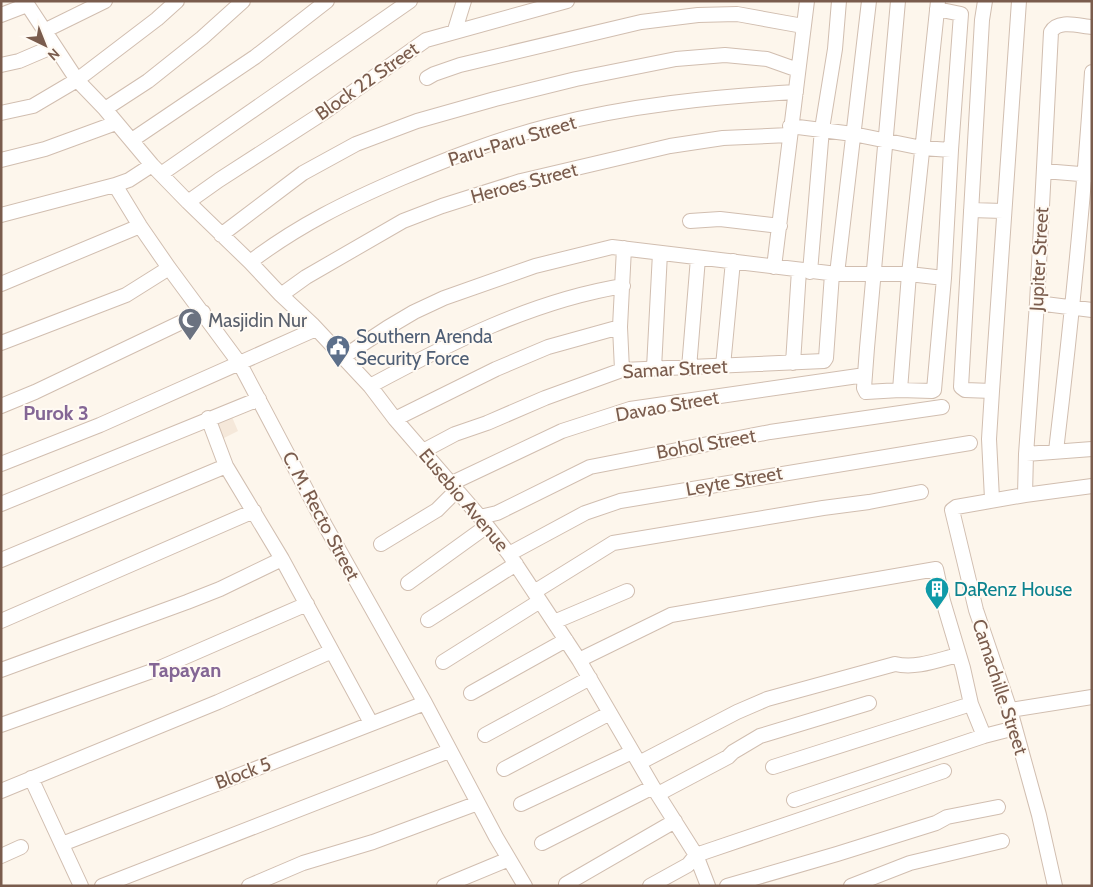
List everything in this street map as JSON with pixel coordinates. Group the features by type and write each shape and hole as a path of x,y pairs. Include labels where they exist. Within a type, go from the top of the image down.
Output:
{"street":[{"path":"44,31 105,1"},
{"path":"1,113 33,106 77,80 178,1"},
{"path":"106,109 148,82 202,38 243,1"},
{"path":"132,140 255,56 327,1"},
{"path":"1,215 115,186 157,169 410,1"},
{"path":"455,30 464,1"},
{"name":"Block 22 Street","path":"188,202 326,111 426,40 455,30 567,1"},
{"path":"774,267 806,1"},
{"path":"793,363 822,129 835,49 839,1"},
{"path":"835,274 869,1"},
{"path":"898,1 865,375 864,388 866,392 934,390 944,278 961,14 937,5 900,390"},
{"path":"985,1 982,20 961,387 964,390 992,391"},
{"path":"992,500 989,438 1019,1"},
{"path":"1,15 26,3"},
{"name":"Eusebio Avenue","path":"26,3 77,80 106,109 116,123 188,202 250,262 370,386 395,420 484,521 512,559 579,660 696,855 708,886"},
{"path":"427,78 460,65 641,22 698,15 737,14 803,26"},
{"name":"Jupiter Street","path":"1025,494 1051,32 1057,25 1092,27"},
{"path":"1,65 19,61 54,46"},
{"path":"220,235 303,173 356,144 416,121 513,95 676,58 725,55 767,59 798,70"},
{"path":"1056,451 1088,175 1092,72"},
{"name":"Paru-Paru Street","path":"250,262 294,230 336,207 461,154 548,126 640,107 720,97 796,92"},
{"path":"1,160 45,149 116,123"},
{"name":"Heroes Street","path":"281,295 313,272 403,221 521,181 670,146 790,130 822,129 922,148 951,150"},
{"path":"1044,171 1088,175"},
{"name":"C. M. Recto Street","path":"115,186 169,268 240,364 326,527 525,886"},
{"path":"971,210 1004,212"},
{"path":"690,221 720,218 780,226"},
{"path":"1,284 140,226"},
{"path":"343,357 414,312 444,298 535,266 612,247 835,274 910,274 944,278"},
{"path":"622,370 620,326 624,248"},
{"path":"654,368 660,253"},
{"path":"689,368 698,258"},
{"path":"723,366 733,261"},
{"path":"1,344 126,295 169,268"},
{"name":"Samar Street","path":"423,451 455,434 622,370 824,361 826,360 835,274"},
{"path":"370,386 436,351 508,318 590,291 623,286"},
{"path":"1037,303 1092,310"},
{"path":"1,406 35,392 203,312"},
{"path":"395,420 504,365 548,348 620,326"},
{"path":"1,464 100,425 316,329"},
{"name":"Davao Street","path":"381,544 437,510 454,487 562,431 630,409 865,375"},
{"path":"1,504 208,418 259,399"},
{"name":"Bohol Street","path":"408,583 484,521 590,467 770,432 942,407"},
{"path":"208,418 226,466 282,559 371,723"},
{"name":"Leyte Street","path":"428,620 512,559 585,513 620,501 970,443"},
{"path":"1026,454 1092,449"},
{"path":"1,560 226,466"},
{"name":"Camachille Street","path":"1055,886 1039,815 1010,710 976,610 952,510 956,507 1025,494 1092,486"},
{"path":"443,662 613,543 921,492"},
{"path":"1,621 254,511"},
{"path":"1,670 195,599 282,559"},
{"path":"579,660 672,614 936,570 963,668 970,704 984,736"},
{"path":"554,622 627,591"},
{"path":"1,725 155,670 307,604"},
{"path":"471,693 566,640"},
{"path":"1,791 218,702 332,651"},
{"path":"521,804 636,757 768,699 895,664 904,666 922,664 958,654"},
{"path":"485,735 590,678"},
{"path":"1010,710 1092,697"},
{"name":"Block 5","path":"62,844 424,703"},
{"path":"542,843 728,758 733,752 760,736 868,703"},
{"path":"773,767 970,704"},
{"path":"504,769 610,713"},
{"path":"794,800 984,736 1015,728"},
{"path":"102,886 449,751"},
{"path":"650,886 688,865 696,855 944,771"},
{"path":"31,778 81,886"},
{"path":"249,886 303,863 373,842 478,803"},
{"path":"727,886 936,823 947,817 998,807"},
{"path":"566,884 675,821"},
{"path":"850,886 910,863 1002,841"},
{"path":"1,856 22,847"},
{"path":"444,886 462,882 509,859"}],"shaded area":[{"path":"232,417 238,431 220,440 213,425"}],"place":[{"name":"Masjidin Nur","path":"190,341"},
{"name":"Southern Arenda Security Force","path":"338,368"},
{"name":"DaRenz House","path":"937,610"}],"district":[{"name":"Purok 3","path":"56,413"},
{"name":"Tapayan","path":"185,670"}]}
